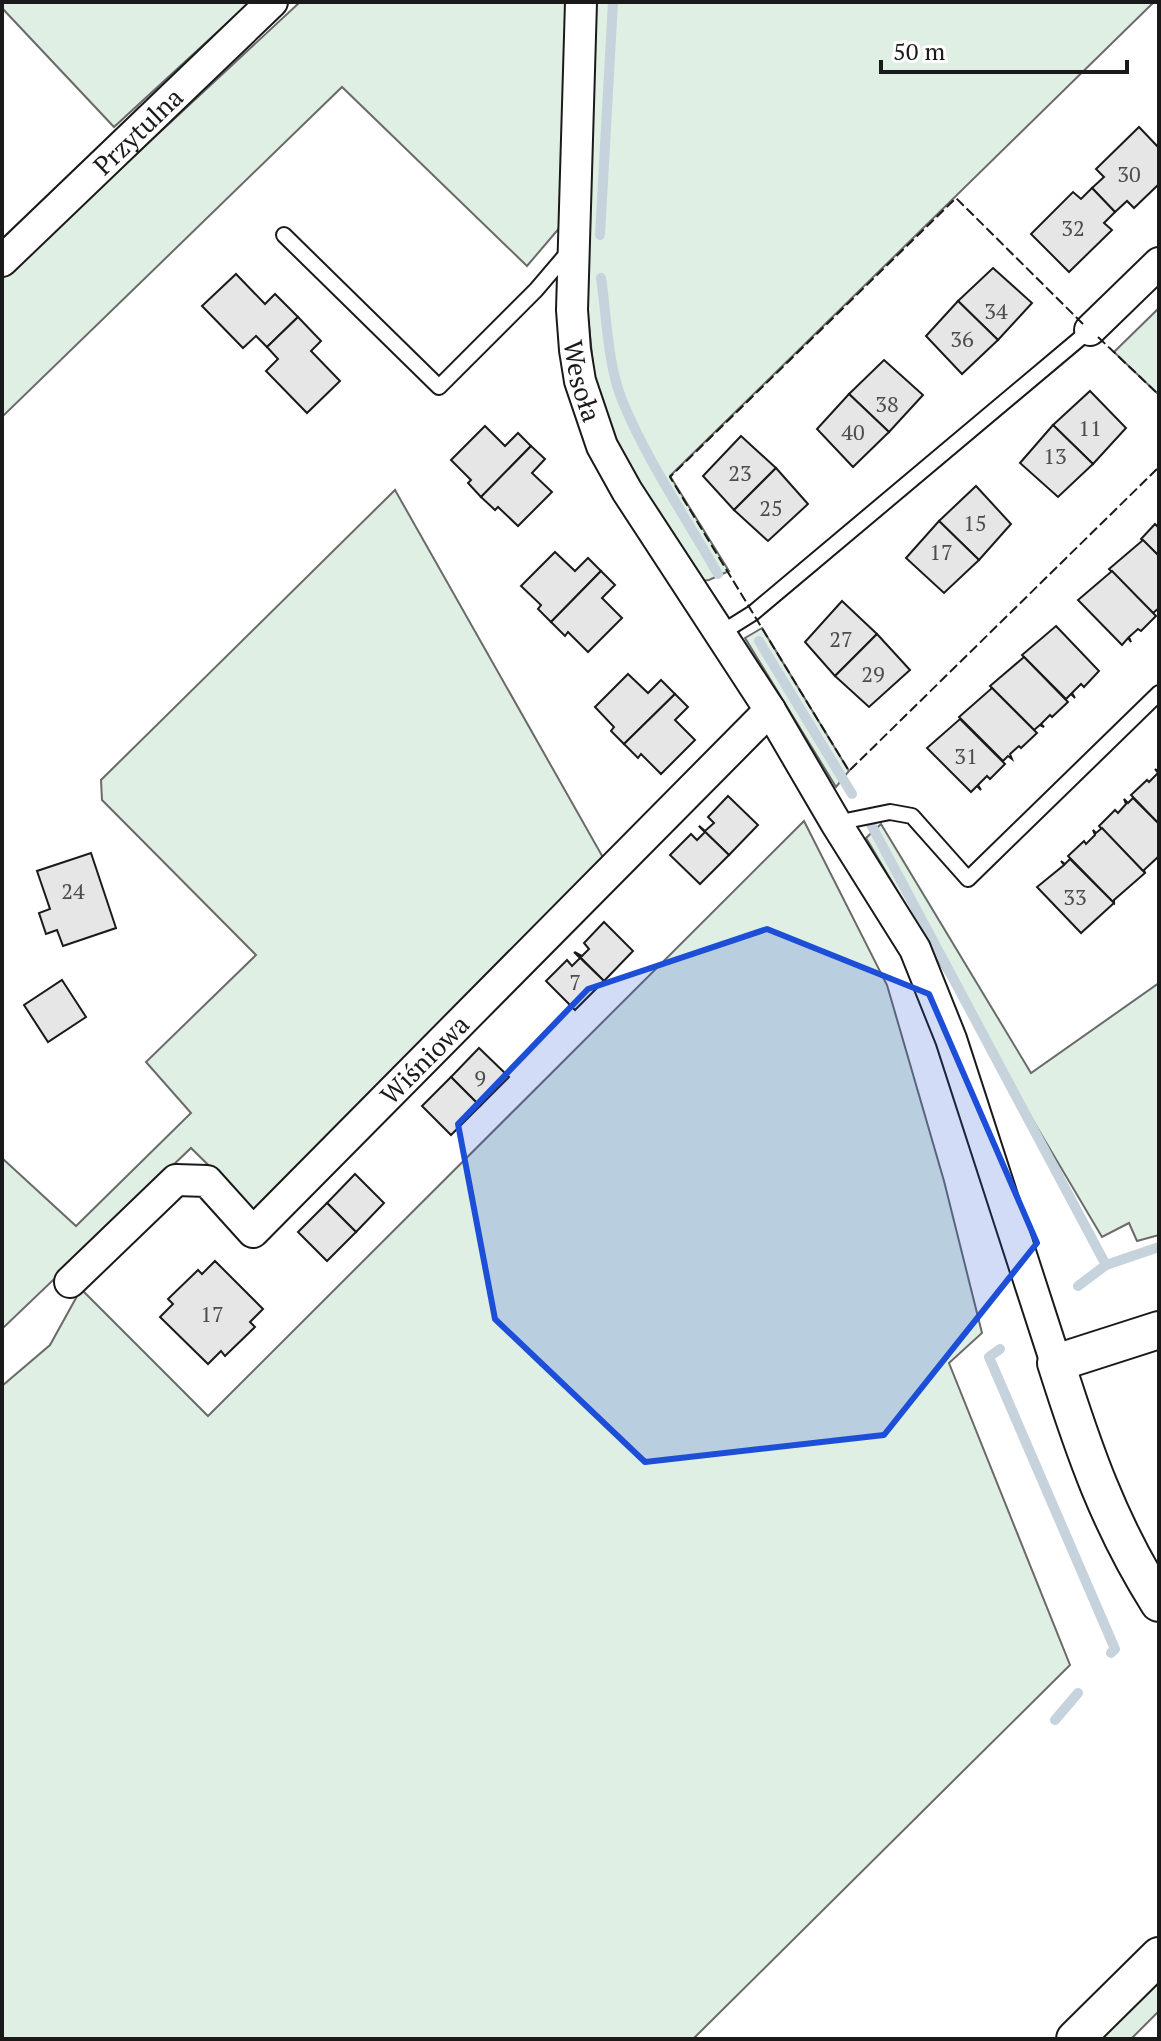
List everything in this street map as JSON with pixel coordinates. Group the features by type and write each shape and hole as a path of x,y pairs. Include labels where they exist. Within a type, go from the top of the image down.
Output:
{"street":[{"name":"Przytulna","path":"2,261 272,2"},
{"name":"Wesoła","path":"581,2 572,310 575,350 588,409 602,446 627,491 770,710 915,949 951,1039 1056,1363"},
{"path":"1090,330 1159,263"},
{"name":"Wiśniowa","path":"70,1282 176,1180 207,1181 253,1232 770,710"},
{"path":"1159,1330 1056,1363 1093,1477 1120,1536 1159,1603"},
{"path":"1075,2039 1159,1956"}],"lane":[{"path":"284,235 439,387 536,290 574,245"},
{"path":"721,633 753,613 1090,330"},
{"path":"836,823 890,812 912,816 968,879 1159,693"}],"highlighted area":[{"path":"767,929 929,994 1037,1243 884,1435 645,1462 495,1319 458,1124 588,989"}],"green space":[{"path":"2,2 250,2 114,127 2,8"},
{"path":"300,2 568,2 561,226 527,266 342,87 2,417 2,279"},
{"path":"596,2 1154,2 670,476 729,571 709,580 699,581 679,557 606,427 596,394 586,296"},
{"path":"1159,308 1159,395 1114,352"},
{"path":"395,490 605,861 256,1212 191,1148 2,1329 2,1158 76,1226 191,1113 146,1062 256,955 102,800 101,780"},
{"path":"762,628 849,771 836,787 745,638"},
{"path":"804,821 887,985 944,1181 982,1333 949,1363 1070,1665 693,2039 2,2039 2,1386 50,1345 81,1289 208,1416"},
{"path":"881,824 1031,1073 1159,983 1159,1235 1137,1241 1129,1223 1102,1237 866,838"},
{"path":"1159,1977 1159,2011 1131,2039 1096,2039"}],"building":[{"path":"1139,127 1159,148 1159,184 1134,208 1127,201 1115,212 1092,188 1104,177 1096,169"},
{"path":"1092,188 1115,212 1104,223 1112,230 1069,272 1031,234 1073,192 1081,199"},
{"path":"993,268 1032,303 998,340 958,301"},
{"path":"236,274 265,304 275,294 298,317 267,347 256,336 243,348 202,306"},
{"path":"958,301 998,340 962,374 926,336"},
{"path":"298,317 321,341 311,351 340,381 307,413 266,371 278,359 267,347"},
{"path":"884,360 923,395 889,432 849,394"},
{"path":"1090,391 1126,428 1093,464 1053,425"},
{"path":"849,394 889,432 853,467 817,429"},
{"path":"1053,425 1093,464 1058,497 1020,463"},
{"path":"485,426 505,446 518,433 531,446 481,497 468,483 471,480 451,460"},
{"path":"741,436 776,468 734,510 703,476"},
{"path":"531,446 545,459 532,473 552,492 518,526 498,507 495,510 481,497"},
{"path":"776,468 808,504 768,541 734,510"},
{"path":"976,486 1011,524 979,560 939,521"},
{"path":"939,521 979,560 944,593 906,558"},
{"path":"1155,524 1159,524 1159,556 1141,539"},
{"path":"1143,540 1159,556 1159,608 1153,613 1109,569"},
{"path":"555,552 575,571 588,558 601,571 551,622 538,609 541,605 521,586"},
{"path":"601,571 615,585 602,598 622,618 588,652 568,632 565,636 551,622"},
{"path":"1112,571 1156,616 1141,631 1138,629 1129,637 1131,642 1128,638 1122,645 1078,600"},
{"path":"842,601 877,634 835,676 805,642"},
{"path":"1056,626 1099,671 1084,687 1081,684 1072,693 1075,698 1071,694 1066,699 1022,655"},
{"path":"877,634 910,670 869,707 835,676"},
{"path":"1024,657 1068,702 1041,724 1044,727 1040,725 1034,730 990,686"},
{"path":"628,674 648,693 661,680 675,694 624,744 611,731 614,727 595,707"},
{"path":"992,688 1037,733 1010,754 1012,759 1008,756 1003,761 959,717"},
{"path":"675,694 688,707 675,720 695,740 661,774 641,754 638,758 624,744"},
{"path":"960,719 1005,764 990,779 987,776 978,785 981,790 977,786 971,792 927,748"},
{"path":"1155,769 1159,772 1159,824 1131,795 1158,773"},
{"path":"728,796 758,825 729,855 699,826 705,831 714,823 708,817"},
{"path":"1133,798 1159,824 1159,856 1144,870 1145,873 1099,826 1115,810 1118,813 1126,804 1124,799 1128,803"},
{"path":"699,826 729,855 700,884 670,855 691,834 697,840 705,832"},
{"path":"1102,828 1145,873 1114,903 1068,856 1095,835 1093,830 1096,833"},
{"path":"91,853 116,928 63,946 57,930 46,934 39,913 50,909 37,871"},
{"path":"1070,859 1114,903 1081,933 1037,887 1064,865 1061,861 1065,864"},
{"path":"604,922 633,951 604,981 575,952 582,956 589,949 584,943"},
{"path":"574,952 604,981 575,1010 546,981 567,960 572,966 580,958"},
{"path":"62,980 86,1017 48,1042 24,1005"},
{"path":"479,1048 509,1077 480,1106 451,1077"},
{"path":"451,1077 480,1106 451,1135 422,1106"},
{"path":"355,1174 384,1203 356,1232 327,1203"},
{"path":"327,1203 356,1232 327,1261 298,1232"},
{"path":"215,1261 263,1309 250,1322 255,1327 225,1356 221,1351 208,1364 160,1317 173,1304 168,1299 198,1270 202,1274"}],"waterway":[{"path":"600,235 613,2"},
{"path":"601,278 610,355 622,400 654,466 718,574"},
{"path":"759,641 852,794"},
{"path":"867,817 1106,1265 1078,1286"},
{"path":"1106,1265 1159,1247"},
{"path":"1000,1349 989,1357 1115,1649 1111,1653"},
{"path":"1055,1720 1078,1693"}],"fence":[{"path":"1083,324 956,198 670,477 849,771 1159,467"},
{"path":"1098,337 1159,395"}]}
